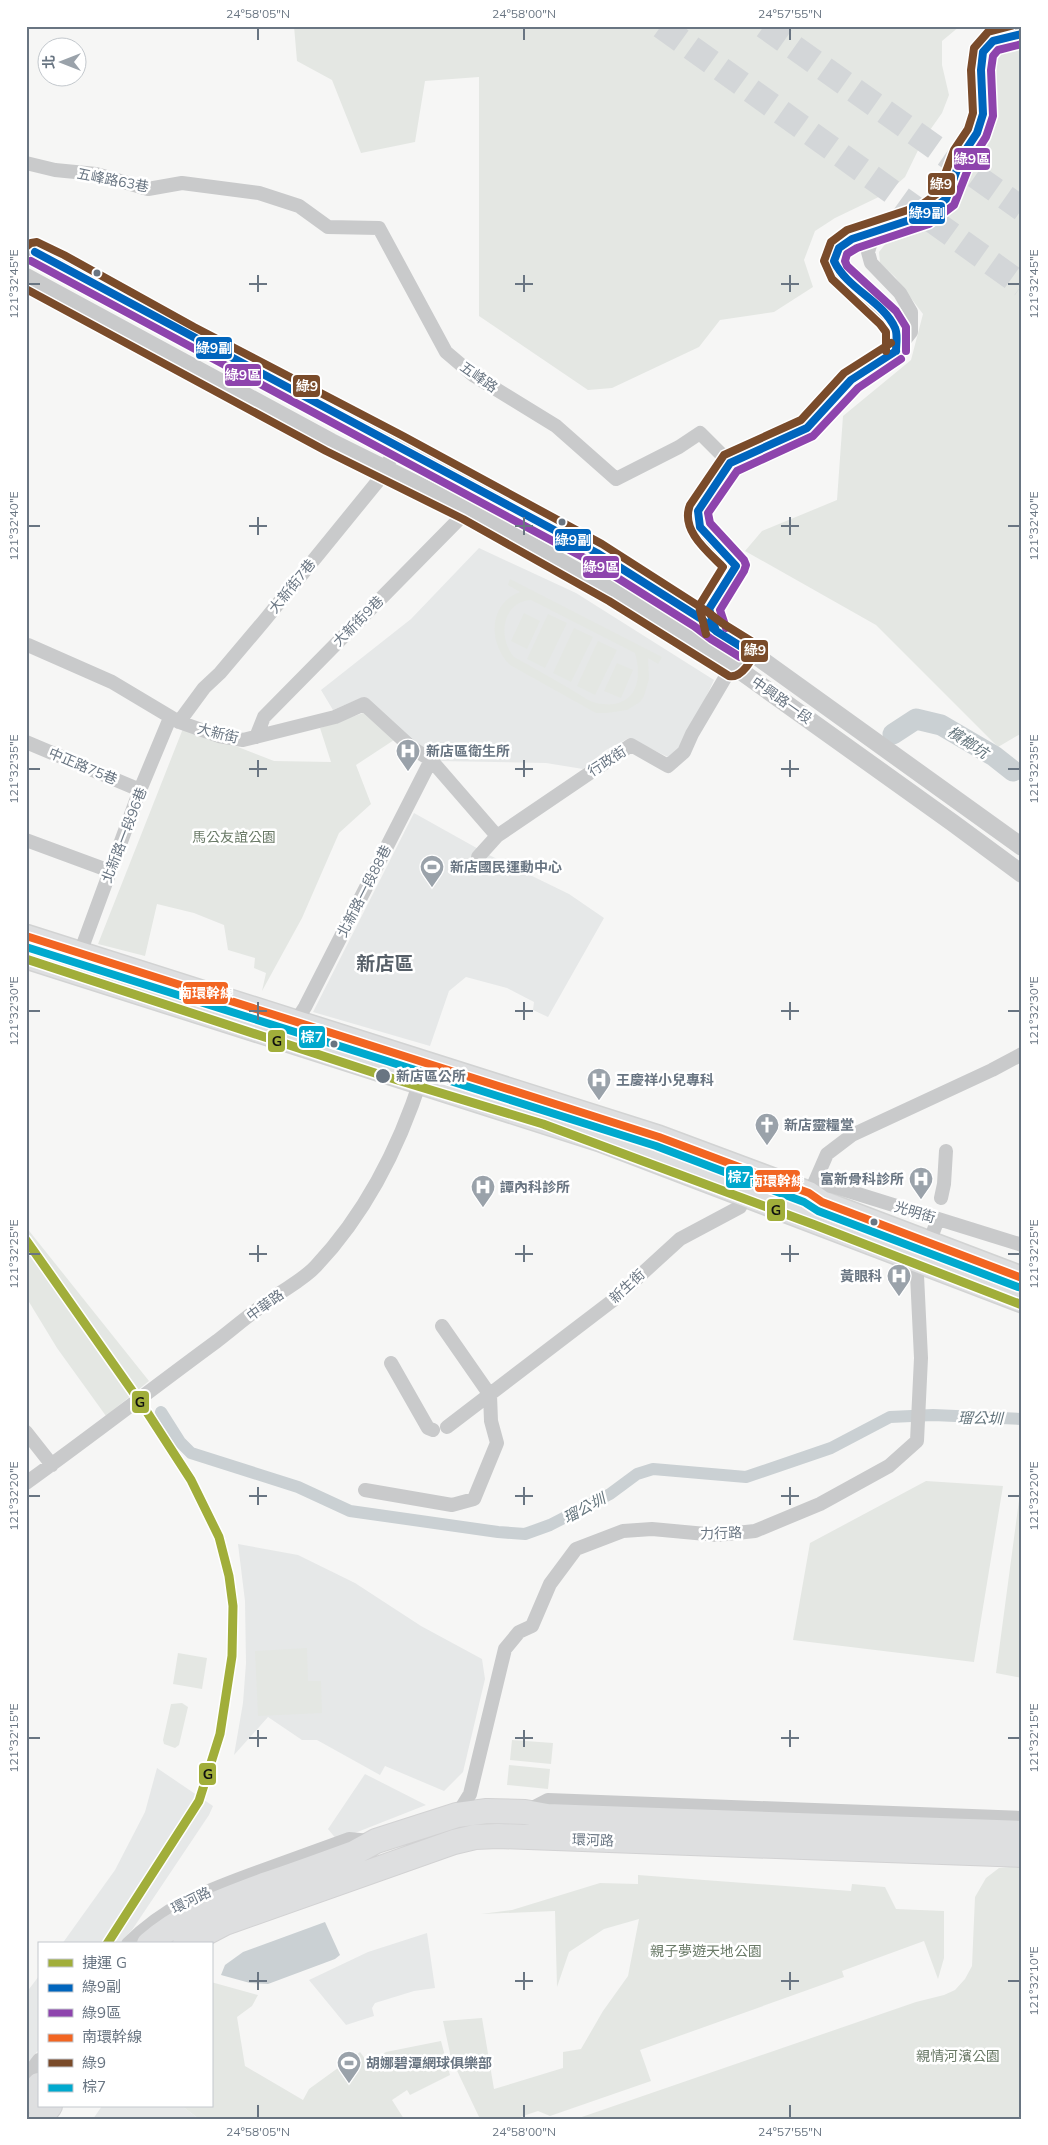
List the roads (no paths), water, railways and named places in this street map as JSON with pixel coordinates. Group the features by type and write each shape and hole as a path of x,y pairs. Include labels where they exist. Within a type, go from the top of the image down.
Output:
{"highway":[{"name":"環河路","path":"151,1942 164,1930 190,1914 213,1904 354,1853 376,1842 457,1815 487,1811 525,1812 547,1816 1022,1833"},
{"name":"環河路","path":"189,1942 224,1923 454,1842 475,1837 498,1836 1022,1855"},
{"path":"26,2101 38,2085"},
{"path":"40,2119 48,2108"}],"main road":[{"path":"26,936 296,1021 423,1072 800,1216 1022,1278"},
{"path":"26,958 423,1072 659,1137 809,1193 822,1202 1022,1300"}],"street":[{"path":"896,351 896,329 888,317 839,272 834,261 839,248 852,239 925,215 946,199 963,154 977,133 983,114 981,70 983,52 993,41 1022,34"},
{"name":"五峰路63巷","path":"26,163 55,170 96,174 148,189 182,183 259,193"},
{"name":"五峰路","path":"259,193 299,206 328,227 379,228 446,352 473,376 556,426 616,479 700,433 730,463"},
{"path":"706,649 716,631 710,609 736,566 700,527 698,512 730,463 807,428 851,380 896,351 911,332 911,312 900,293 871,263 868,252 871,242 883,229"},
{"path":"26,268 31,250"},
{"name":"中興路一段","path":"31,250 597,553 700,618 716,631 745,649 946,791 1022,848"},
{"name":"中興路一段","path":"26,278 385,469 468,510 614,592 733,666 1022,874"},
{"name":"大新街7巷","path":"174,720 220,673 264,621 378,481 398,446"},
{"name":"大新街9巷","path":"256,737 264,717 468,510"},
{"name":"大新街","path":"28,645 112,682 174,720 219,736 243,740 335,717 364,704 412,748 431,760"},
{"path":"733,666 745,649"},
{"name":"行政街","path":"478,857 497,836 632,745 668,766 684,752 692,734 733,666"},
{"name":"北新路一段96巷","path":"80,953 140,790 174,720"},
{"name":"中正路75巷","path":"26,742 140,790"},
{"path":"431,760 497,836"},
{"name":"北新路一段88巷","path":"296,1021 305,1007 431,760"},
{"path":"26,840 110,871"},
{"path":"800,1216 827,1154 852,1135 992,1070 1022,1054"},
{"name":"中華路","path":"26,1483 315,1267 344,1233 374,1190 414,1102 423,1072"},
{"path":"941,1198 944,1184 946,1151"},
{"name":"新生街","path":"391,1363 428,1428 440,1429 490,1395 612,1301 680,1239 740,1207 754,1173"},
{"name":"光明街","path":"809,1193 829,1185 1022,1245"},
{"name":"力行路","path":"457,1815 470,1794 505,1650 519,1632 532,1626 550,1584 576,1549 624,1531 652,1529 716,1535 755,1531 820,1504 888,1466 917,1441 921,1353 917,1275 924,1252 938,1219"},
{"path":"366,1490 452,1505 474,1499 497,1443 491,1421 490,1395 442,1326"},
{"path":"26,1432 52,1465"},
{"name":"環河路","path":"525,1812 548,1800 1022,1818"},
{"name":"環河路","path":"130,1942 166,1912 200,1894 349,1839 376,1842"},
{"path":"26,2077 38,2061"}],"waterway":[{"name":"檳榔坑","path":"893,734 916,719 941,725 994,756 1013,771"},
{"name":"瑠公圳","path":"161,1412 180,1442 191,1453 298,1487 350,1511 498,1532 525,1534 550,1525 610,1494 637,1474 653,1469 746,1477 831,1448 890,1417 933,1415 1022,1419"}],"tunnel":[{"path":"661,26 1022,285"},
{"path":"764,26 1022,209"}],"metro line":[{"name":"G","path":"26,959 381,1075 543,1124 815,1225 1022,1305"},
{"name":"G","path":"26,1240 145,1409 191,1480 219,1537 229,1576 233,1606 232,1656 220,1734 199,1801 108,1942"}],"place":[{"name":"新店區衛生所","path":"408,772"},
{"name":"新店國民運動中心","path":"432,888"},
{"name":"新店區公所","path":"383,1076"},
{"name":"王慶祥小兒專科","path":"599,1101"},
{"name":"新店靈糧堂","path":"767,1146"},
{"name":"富新骨科診所","path":"921,1200"},
{"name":"譚內科診所","path":"483,1208"},
{"name":"黃眼科","path":"899,1297"},
{"name":"胡娜碧潭網球俱樂部","path":"349,2084"}],"district":[{"name":"新店區","path":"385,963"}],"park label":[{"name":"馬公友誼公園","path":"234,837"},
{"name":"親子夢遊天地公園","path":"706,1951"},
{"name":"親情河濱公園","path":"958,2056"}]}
